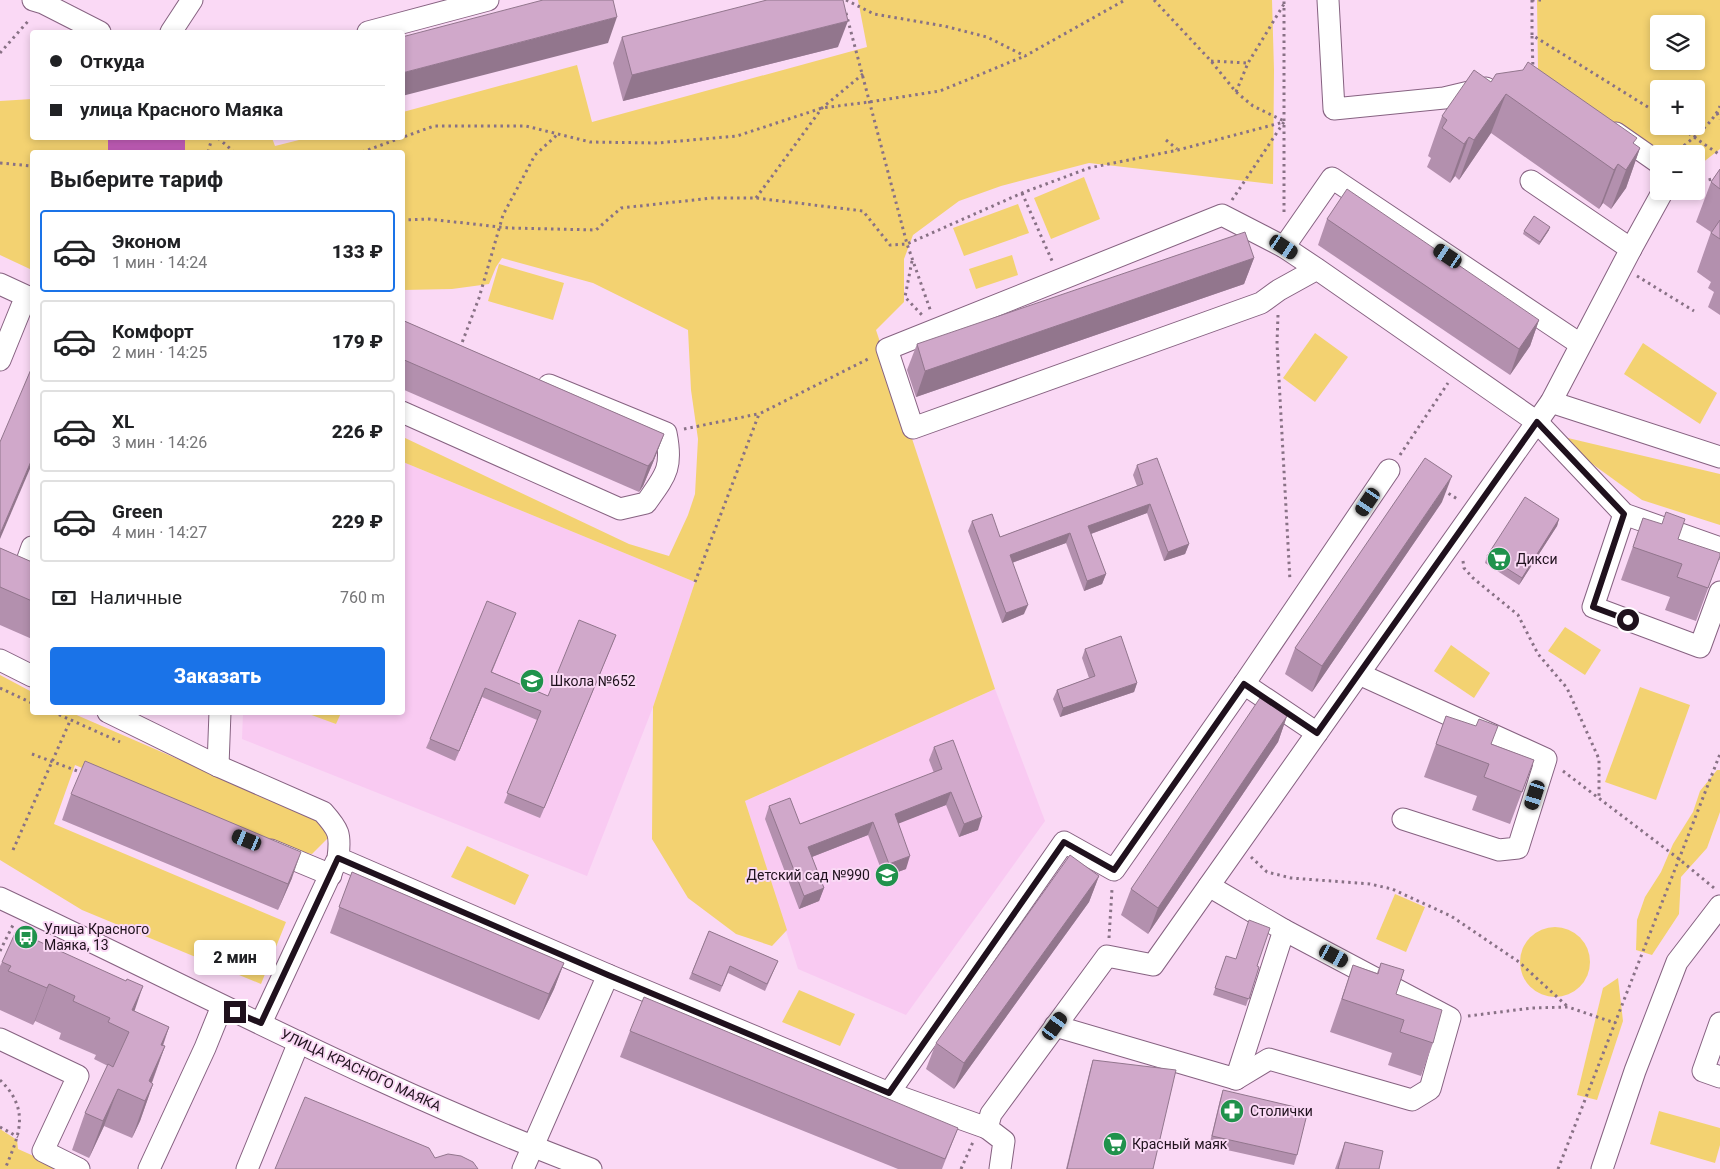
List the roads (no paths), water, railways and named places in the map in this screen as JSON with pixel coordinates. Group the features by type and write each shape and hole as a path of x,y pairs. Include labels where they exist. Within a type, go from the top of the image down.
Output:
{"street":[{"path":"172,30 192,0"},
{"path":"376,30 488,0"},
{"path":"1328,0 1334,109 1444,98 1533,77"},
{"path":"38,2 96,30"},
{"path":"1596,120 1650,157"},
{"path":"1284,247 1332,178 1580,344"},
{"path":"1531,181 1631,249"},
{"path":"984,1127 991,1114 1107,956 1153,965 1551,402 1580,344 1659,200"},
{"path":"1317,269 1279,290 1261,303 913,428 887,349 1222,215 1284,247 1317,269 1537,422 1624,514 1720,548"},
{"path":"0,284 29,297 0,360"},
{"path":"405,413 620,509 646,503 666,475 670,452 666,433 530,377"},
{"path":"1551,402 1720,457"},
{"path":"889,1093 1064,842 1114,870 1244,684 1394,463"},
{"path":"1624,514 1593,607 1700,647 1720,592"},
{"path":"0,660 30,675"},
{"path":"1359,674 1546,759 1518,848 1499,850 1403,819"},
{"path":"1244,684 1317,733"},
{"path":"114,715 218,766 323,812 334,824 341,839 334,867 261,1023"},
{"path":"218,766 220,715"},
{"path":"250,842 334,867 608,975 889,1093 984,1127 1004,1141 1000,1169"},
{"path":"1055,1026 1236,1079 1268,1059 1412,1100 1430,1089 1450,1018 1284,930 1209,886"},
{"name":"УЛИЦА КРАСНОГО МАЯКА","path":"0,898 222,1006 413,1095 532,1147 591,1169"},
{"path":"1602,1169 1635,1071 1677,962 1720,906"},
{"path":"1236,1079 1284,930"},
{"path":"523,1169 608,975"},
{"path":"149,1169 205,1048 222,1006"},
{"path":"1720,1023 1703,1071 1720,1077"},
{"path":"0,1039 78,1076 43,1151 79,1169"},
{"path":"247,1169 299,1042"}],"place":[{"name":"Дикси","path":"1499,559"},
{"name":"Школа №652","path":"532,681"},
{"name":"Детский сад №990","path":"887,875"},
{"name":"Улица Красного Маяка, 13","path":"26,937"},
{"name":"Столички","path":"1232,1111"},
{"name":"Красный маяк","path":"1115,1144"}]}
